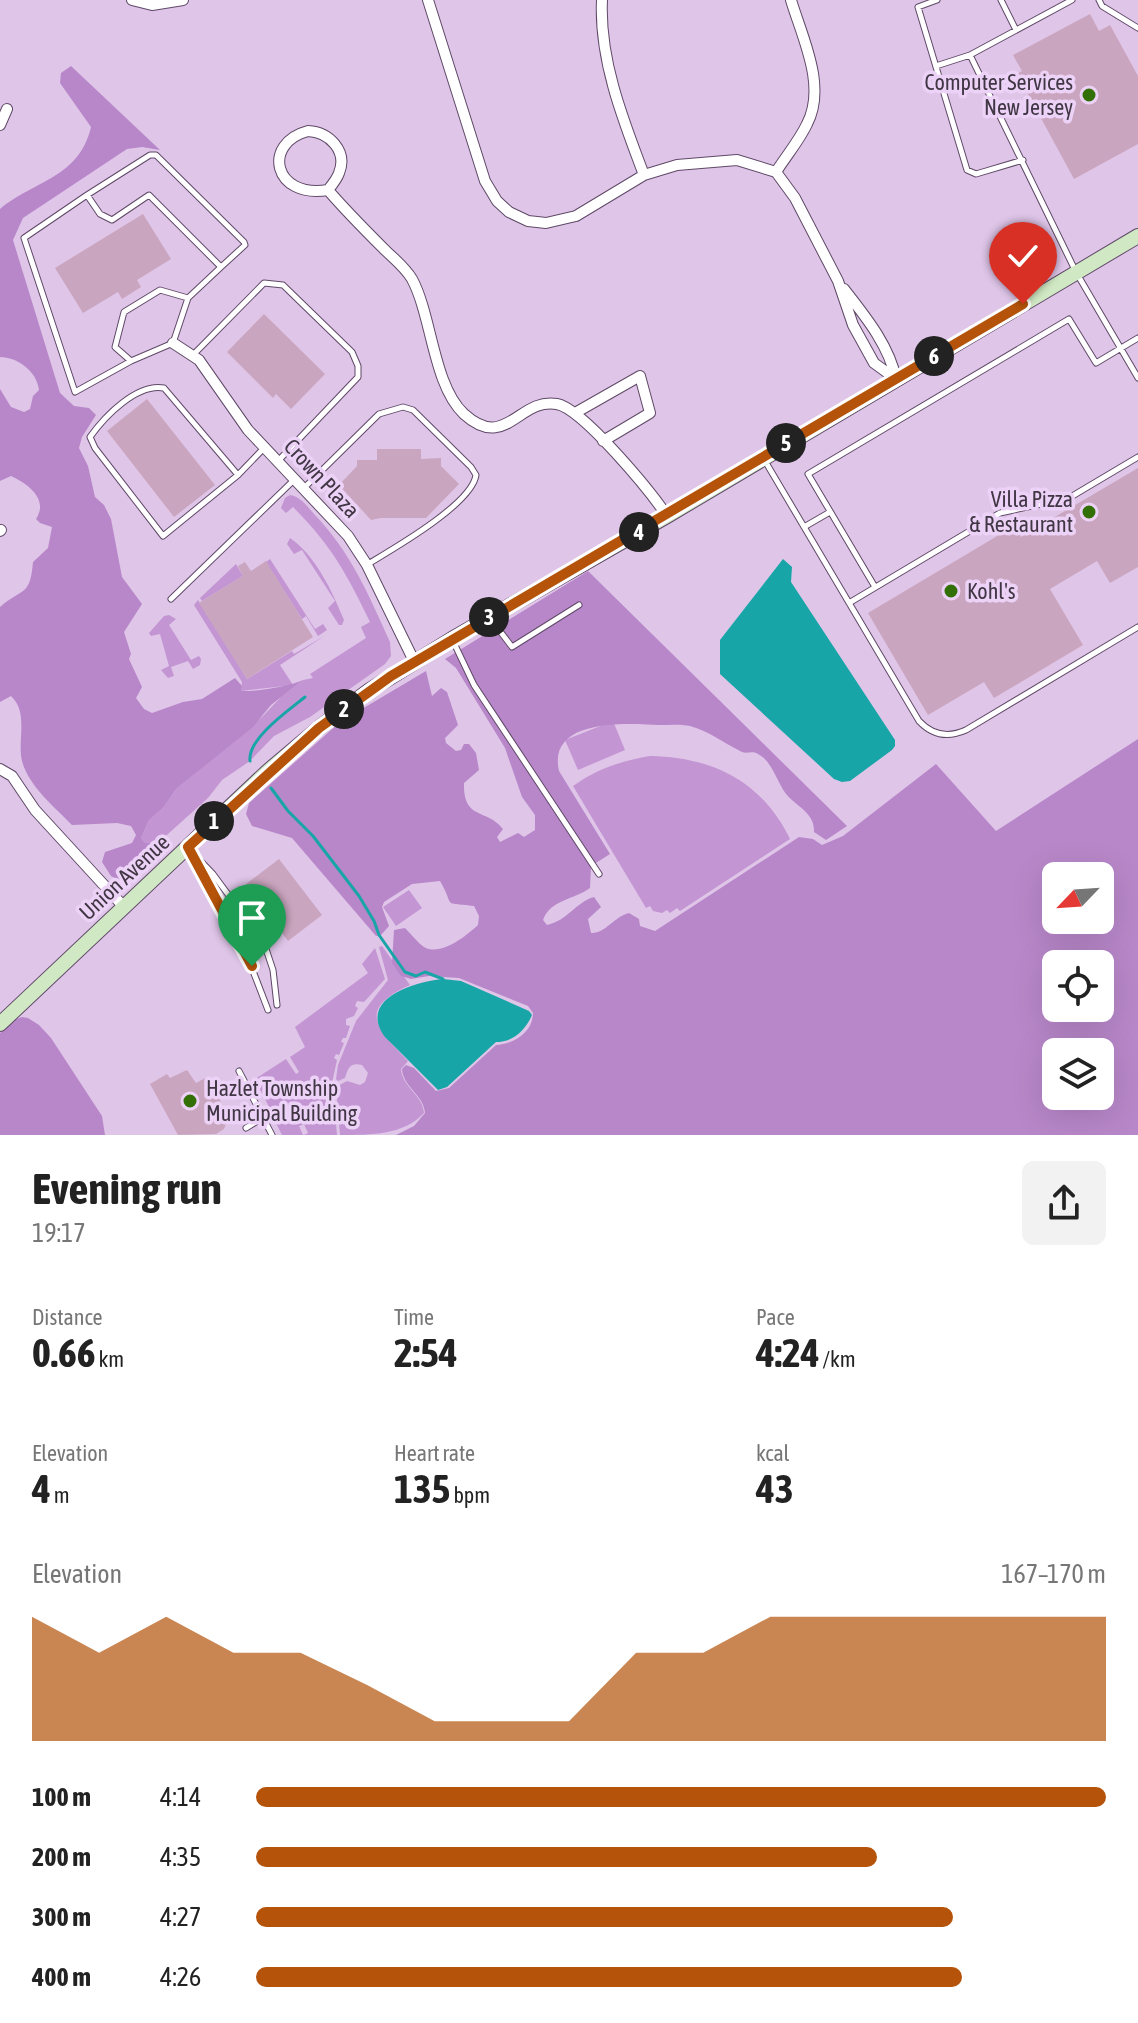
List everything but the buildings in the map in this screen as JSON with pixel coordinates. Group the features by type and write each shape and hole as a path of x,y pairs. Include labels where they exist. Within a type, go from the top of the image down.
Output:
{"street":[{"path":"132,0 152,5 183,0"},
{"path":"428,0 485,181 497,201 509,212 540,223 569,219 644,175 677,165 722,160 751,163 776,172 795,198 838,281 853,325 874,363 896,379"},
{"path":"602,0 605,54 644,175"},
{"path":"776,172 807,124 815,95 814,81 791,0"},
{"path":"0,125 7,109"},
{"path":"314,131 332,140 338,148 341,158 339,174 328,190 299,190 284,177 280,157 283,147 293,136 314,131"},
{"path":"328,190 410,274 449,396 463,413 477,424 496,428 547,403 566,407 634,471 667,516"},
{"name":"Union Avenue","path":"0,1024 319,728 414,661 667,516 1138,236"},
{"path":"838,281 869,321 891,359 896,379"},
{"name":"Crown Plaza","path":"173,343 193,355 248,430 348,536 367,565 414,661"},
{"path":"575,413 640,376 650,413 603,441"},
{"path":"0,769 12,776 35,810 124,907"}],"lane":[{"path":"937,0 917,4 967,170 976,174 1023,160"},
{"path":"1001,0 1016,30"},
{"path":"936,66 970,55 1072,0"},
{"path":"1099,0 1102,6 1138,28"},
{"path":"970,55 1076,272 1138,378"},
{"path":"150,155 156,155 244,242 245,245 221,267 188,298 173,343 131,361 75,392 24,238 150,155"},
{"path":"87,195 100,214 112,220 149,195 221,267"},
{"path":"193,355 264,283 283,285 352,352 358,366 358,377 278,461"},
{"path":"131,361 115,347 124,312 160,290 188,298"},
{"path":"875,587 808,474 1069,319 1096,363 1138,338"},
{"path":"238,475 164,388 154,386 142,390 100,423 90,437 95,448 163,536 238,475 265,447"},
{"path":"304,488 379,414 393,408 413,410 471,467 476,475 475,482 464,496 420,533 367,565"},
{"path":"762,457 919,721 930,731 947,735 966,730 1138,627"},
{"path":"849,603 1000,513 1069,498 1138,457"},
{"path":"171,599 295,478"},
{"path":"804,527 830,512"},
{"path":"490,617 512,647 579,605"},
{"path":"452,639 474,685 599,874"},
{"path":"188,847 213,874 264,943 273,970 277,1005"},
{"path":"188,847 248,958 268,1010"},
{"path":"239,1071 272,1135"},
{"path":"246,1128 264,1117"}],"shaded area":[{"path":"71,66 160,150 142,147 127,149 23,218 13,240 60,393 74,406 89,408 96,415 79,448 88,466 95,497 104,505 111,519 122,577 142,604 124,632 131,654 129,659 142,687 136,698 144,709 152,713 202,699 235,678 242,686 241,691 273,688 303,680 271,705 253,727 177,788 163,808 149,820 141,838 145,843 159,842 123,882 111,876 102,862 105,852 132,843 136,835 131,826 117,823 72,825 43,796 25,770 21,753 20,710 16,703 11,696 0,702 0,607 27,586 33,562 48,548 52,527 36,519 40,505 30,488 11,476 0,481 0,389 11,407 24,412 30,409 33,396 39,390 25,366 13,359 0,357 0,209 66,168 85,144 91,127 60,83 61,73"},
{"path":"290,495 306,505 348,558 390,642 391,656 385,664 310,717 274,736 250,761 222,780 208,798 159,842 145,843 141,838 149,820 163,808 177,788 262,717 281,697 303,680 313,678 310,674 366,638 361,627 370,622 337,561 293,507 286,513 281,508 285,498"},
{"path":"290,538 308,554 322,575 334,597 344,620 342,625 328,608 335,601 302,550 294,554 287,544"},
{"path":"270,559 315,629 323,624 327,630 318,636 306,616 302,619 266,562"},
{"path":"783,559 792,567 791,582 895,740 892,750 850,781 834,779 720,674 720,640"},
{"path":"236,564 243,576 202,601 200,598"},
{"path":"588,571 847,826 826,840 814,832 812,820 786,794 763,757 742,752 697,728 628,724 592,727 577,733 565,741 559,754 559,771 610,854 591,866 590,888 551,908 543,920 547,925 554,923 594,897 601,907 588,919 591,933 601,931 629,913 639,919 640,926 655,931 799,837 813,839 822,845 843,836 936,764 996,831 1138,739 1138,1135 396,1135 414,1126 425,1113 421,1101 403,1075 402,1069 406,1065 414,1068 436,1091 449,1088 496,1045 521,1036 530,1026 533,1013 528,1006 459,978 429,976 411,979 401,976 392,963 394,930 405,928 424,947 438,949 453,944 478,925 479,916 474,906 450,902 440,881 412,884 384,902 382,907 389,926 376,936 292,838 252,826 246,814 249,803 340,722 426,671 432,696 441,688 447,692 458,725 445,738 446,743 456,751 469,744 476,753 479,770 464,783 467,803 503,829 497,837 500,842 518,833 524,837 535,830 535,815 522,797 505,748 456,668 445,659"},
{"path":"198,600 247,679 292,651 294,654 326,635 280,665 293,685 241,691 242,682 194,605"},
{"path":"164,616 176,619 169,625 191,660 199,656 201,659 200,665 193,669 188,661 171,667 174,676 168,678 161,670 169,666 160,634 151,636 149,633"},
{"path":"613,721 625,750 578,770 565,740"},
{"path":"650,756 694,761 733,776 765,802 790,839 680,911 677,908 670,913 667,910 662,913 653,911 650,906 646,908 573,786 610,766"},
{"path":"409,890 422,908 396,926 383,907"},
{"path":"382,946 410,985 382,1003 377,1020 388,1039 408,1061 401,1069 402,1075 420,1101 424,1113 397,1130 340,1135 336,1087 347,1081 360,1085 365,1082 368,1073 362,1065 355,1064 345,1078 338,1081 338,1065 356,1021 388,980 379,947"},
{"path":"375,948 385,979 364,1002 357,1001 354,1016 346,1019 346,1025 350,1026 341,1042 344,1043 339,1055 336,1054 334,1058 337,1060 332,1083 320,1088 322,1092 329,1088 333,1090 337,1135 304,1135 308,1133 304,1124 299,1126 303,1135 282,1135 275,1121 282,1117 274,1117 255,1079 286,1059 296,1074 299,1072 290,1057 305,1047 295,1027 368,973 362,964"},
{"path":"443,979 461,981 532,1015 518,1034 496,1042 447,1087 438,1090 385,1037 378,1024 378,1012 393,995 418,984"},
{"path":"22,1017 39,1025 51,1038 102,1116 105,1135 0,1135 0,1033"}],"waterway":[{"path":"250,761 251,752 262,735 305,697"},
{"path":"271,788 359,896 379,935 405,972 416,976 425,972 443,979"}],"place":[{"name":"Computer Services New Jersey","path":"1089,95"},
{"name":"Villa Pizza & Restaurant","path":"1089,512"},
{"name":"Kohl's","path":"951,591"},
{"name":"Hazlet Township Municipal Building","path":"190,1101"}],"route":[{"path":"252,966 188,847 268,771 319,728 414,661 667,516 1023,304"}]}
